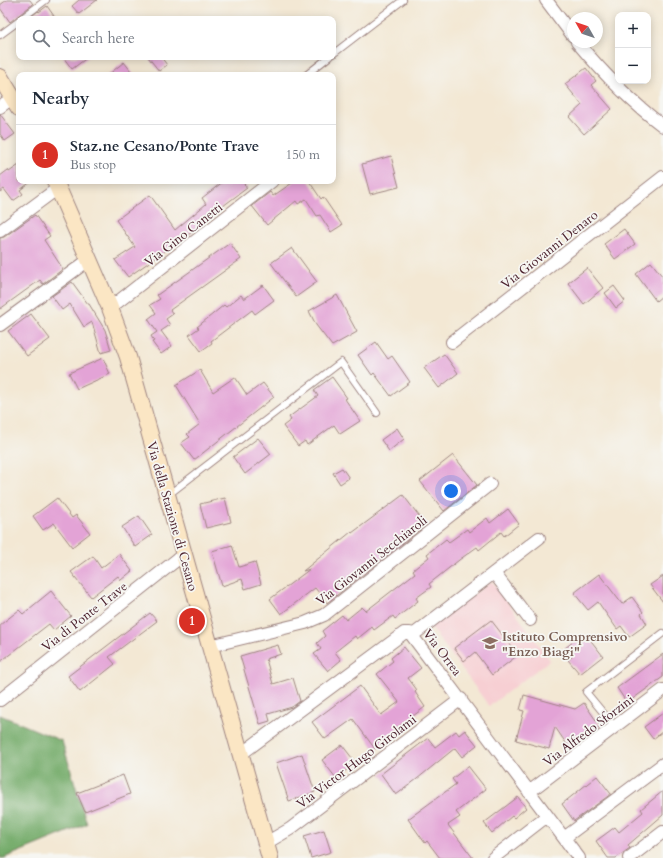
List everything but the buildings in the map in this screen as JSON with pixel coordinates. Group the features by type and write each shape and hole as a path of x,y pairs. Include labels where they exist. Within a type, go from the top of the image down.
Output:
{"street":[{"path":"546,0 567,28"},
{"path":"582,48 627,96 663,126"},
{"path":"0,77 16,102 0,108"},
{"name":"Via Giovanni Denaro","path":"452,342 663,177"},
{"path":"0,231 56,184"},
{"name":"Via della Stazione di Cesano","path":"56,184 90,259 128,357 268,851"},
{"name":"Via Gino Canetti","path":"110,308 268,184"},
{"path":"0,325 90,259"},
{"name":"Via Giovanni Secchiaroli","path":"210,646 305,623 324,615 490,484"},
{"path":"413,635 539,538"},
{"name":"Via di Ponte Trave","path":"0,700 184,554"},
{"path":"494,573 530,620"},
{"name":"Via Orrea","path":"241,754 408,632 413,635 579,858"},
{"name":"Via Alfredo Sforzini","path":"529,792 663,690"},
{"name":"Via Victor Hugo Girolami","path":"268,851 290,829 461,699"},
{"path":"564,838 663,764"},
{"path":"493,858 547,816"},
{"path":"629,858 663,832"}],"lane":[{"path":"25,16 46,0"},
{"path":"336,52 403,0"},
{"path":"0,35 16,23"},
{"path":"310,72 325,60"},
{"path":"168,495 341,362 377,413"},
{"path":"615,727 586,692 663,633"}],"shaded area":[{"name":"Istituto Comprensivo \"Enzo Biagi\"","path":"492,581 550,660 489,706 430,626"}],"green space":[{"path":"0,715 62,741 87,824 4,858 0,858"}],"place":[{"name":"Staz.ne Cesano/Ponte Trave","path":"192,621"},
{"name":"Istituto Comprensivo \"Enzo Biagi\"","path":"490,643"}]}
